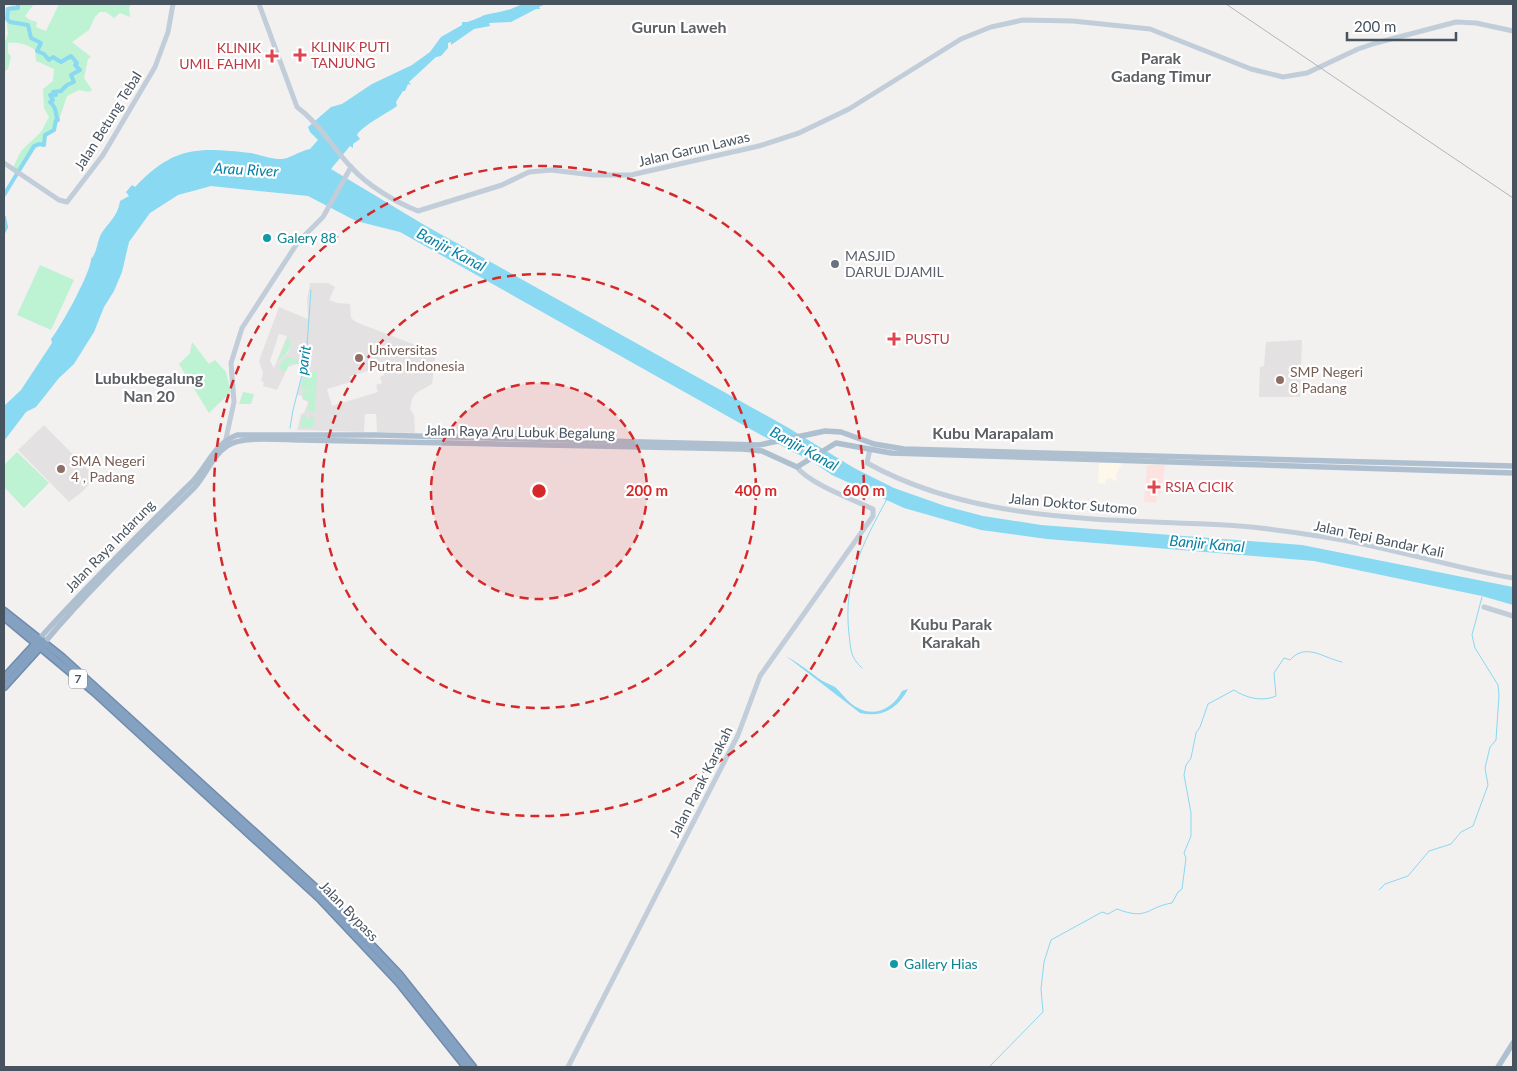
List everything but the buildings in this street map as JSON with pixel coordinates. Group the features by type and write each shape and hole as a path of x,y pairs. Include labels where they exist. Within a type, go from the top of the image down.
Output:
{"highway":[{"name":"7","path":"4,611 16,619 40,643"},
{"name":"7","path":"4,616 110,701 328,899 399,974 435,1024"},
{"name":"Jalan Raya Indarung","path":"4,678 40,643"},
{"name":"Jalan Raya Indarung","path":"4,687 40,643"},
{"name":"Jalan Bypass","path":"40,643 199,786 346,925 435,1024 466,1067"},
{"path":"435,1024 473,1067"}],"main road":[{"name":"Jalan Betung Tebal","path":"4,163 59,200 67,202 103,155 155,67 168,32 173,4"},
{"name":"Jalan Garun Lawas","path":"259,4 294,103 309,116 351,168 402,204 418,211 502,185 529,172 551,170 593,175 631,175 655,172 799,134 848,109 962,39 991,27 1023,20 1150,28 1252,68 1283,77 1306,73 1358,49 1376,43 1456,22 1476,23 1513,31"},
{"path":"225,443 234,402 232,364 242,328 298,242 326,212 351,168"},
{"path":"229,426 242,440"},
{"name":"Jalan Raya Aru Lubuk Begalung","path":"652,445 758,445 811,433 841,432 874,444 904,451"},
{"name":"Jalan Raya Aru Lubuk Begalung","path":"237,435 587,443 762,451 800,466"},
{"name":"Jalan Raya Indarung","path":"40,643 192,483 211,454 237,435"},
{"name":"Jalan Raya Aru Lubuk Begalung","path":"233,443 242,440 302,437"},
{"name":"Jalan Raya Indarung","path":"225,443 233,443"},
{"path":"800,466 836,443 870,449 904,451 1495,469 1513,473"},
{"name":"Jalan Doktor Sutomo","path":"870,449 867,463 885,473 935,492 1008,510 1135,522 1239,527"},
{"name":"Jalan Parak Karakah","path":"568,1067 738,735 760,676 873,516 873,509 816,482 806,476 800,466"},
{"path":"1495,469 1513,466"},
{"name":"Jalan Tepi Bandar Kali","path":"1239,527 1319,536 1513,578"},
{"path":"1484,607 1513,616"},
{"path":"1498,1067 1513,1043"}],"shaded area":[{"name":"Universitas Putra Indonesia","path":"310,283 328,283 335,287 329,300 350,304 351,318 356,322 436,353 432,384 416,393 412,399 410,409 414,415 415,433 377,432 376,414 365,414 364,432 297,430 301,414 304,413 308,402 302,399 302,396 297,395 305,365 300,363 288,367 277,390 263,386 264,382 261,381 263,373 259,361 279,307 308,319 307,300","holes":["279,334 287,336 274,368 270,361","288,338 291,345 288,353 279,361","382,367 384,375 380,377 382,383 376,385 378,392 332,406 327,389 351,382 350,376","316,372 315,412 309,400 304,396 313,392"]},
{"name":"SMP Negeri 8 Padang","path":"1302,340 1300,397 1259,397 1260,367 1264,366 1266,342"},
{"name":"SMA Negeri 4 , Padang","path":"44,425 95,477 83,491 69,502 18,450"},
{"path":"1099,463 1122,463 1116,475 1117,480 1113,481 1111,478 1106,479 1105,484 1098,483"},
{"name":"RSIA CICIK","path":"1147,465 1165,465 1161,494 1157,495 1156,503 1144,502"}],"green space":[{"path":"15,4 34,4 25,16 37,22 36,27 46,31 59,4 131,4 129,8 130,17 120,13 114,18 106,12 100,12 95,17 89,30 72,42 91,57 88,59 84,78 92,90 89,92 79,90 67,96 60,117 45,139 46,144 36,148 18,175 12,170 21,151 41,132 49,117 44,108 43,89 53,81 54,69 36,61 35,50 32,48 22,44 8,43 8,53 11,56 8,69 5,71 4,44 8,34 5,8"},
{"path":"40,265 74,280 51,330 17,315"},
{"path":"288,337 291,345 290,348 278,361"},
{"path":"192,342 209,364 215,360 226,372 231,392 209,413 179,364 190,353"},
{"path":"288,357 300,361 299,364 290,363 286,371 280,370 281,367 278,366"},
{"path":"304,372 317,372 315,412 308,412 309,400 304,399 302,395 303,391 313,392 314,389 313,391 301,389"},
{"path":"243,392 254,394 251,404 239,404"},
{"path":"312,415 315,422 312,427 300,428 302,417 305,416 309,420"},
{"path":"17,452 49,483 24,508 4,487 4,465"}],"water":[{"path":"522,4 546,4 539,7 540,9 536,9 511,22 489,23 490,26 474,29 451,45 451,42 448,43 448,48 441,56 436,57 409,82 411,85 408,84 405,91 403,91 396,102 397,106 360,131 357,135 360,139 353,144 353,148 350,146 331,169 426,226 787,427 854,468 894,488 945,506 983,516 1041,525 1302,545 1513,587 1513,605 1482,596 1314,561 1047,539 981,530 904,508 832,475 813,462 761,435 400,232 356,221 308,196 211,186 178,195 150,213 129,242 122,272 114,291 104,307 94,332 74,364 59,378 36,407 26,412 4,441 4,406 21,390 52,343 51,339 81,287 101,234 115,215 120,201 129,196 126,192 132,185 135,187 162,164 187,152 201,150 232,151 281,159 310,149 318,140 308,127 331,107 342,104 372,84 412,65 430,52 441,37 462,25 462,22 468,22 485,15 508,10"},
{"path":"786,656 835,687 852,704 865,711 871,712 884,709 899,697 902,691 908,689 894,707 882,713 860,713"}],"waterway":[{"path":"4,195 34,146 44,145 45,135 54,130 56,120 58,120 55,109 50,102 53,100 50,95 56,95 53,92 61,91 67,85 74,82 71,75 80,70 75,65 77,63 71,56 61,62 53,57 49,60 44,54 37,51 41,43 31,38 28,25 10,22 7,19 8,9 18,8 18,4"},
{"path":"4,217 6,227 4,231"},
{"name":"parit","path":"290,428 306,359 311,290"},
{"path":"862,668 853,657 851,649 848,615 849,597 856,564 862,548 887,499"},
{"path":"1379,890 1385,884 1408,876 1429,851 1451,844 1461,832 1473,826 1488,785 1485,768 1490,747 1496,740 1499,695 1498,685 1475,648 1472,635 1482,597"},
{"path":"989,1067 1043,1012 1041,989 1044,962 1051,940 1102,912 1108,914 1117,909 1135,914 1147,912 1172,903 1178,892 1182,889 1186,858 1184,853 1191,836 1191,813 1184,775 1186,765 1191,758 1196,733 1208,704 1234,690 1254,698 1265,699 1276,696 1274,673 1284,658 1290,660 1302,652 1315,653 1342,662"}],"railway":[{"path":"1226,4 1513,198"}],"place":[{"name":"KLINIK PUTI TANJUNG","path":"300,55"},
{"name":"KLINIK UMIL FAHMI","path":"272,56"},
{"name":"Galery 88","path":"267,238"},
{"name":"MASJID DARUL DJAMIL","path":"835,264"},
{"name":"PUSTU","path":"894,339"},
{"name":"Universitas Putra Indonesia","path":"359,358"},
{"name":"SMP Negeri 8 Padang","path":"1280,380"},
{"name":"SMA Negeri 4 , Padang","path":"61,469"},
{"name":"RSIA CICIK","path":"1154,487"},
{"name":"Gallery Hias","path":"894,964"}],"district":[{"name":"Gurun Laweh","path":"679,27"},
{"name":"Parak Gadang Timur","path":"1161,67"},
{"name":"Lubukbegalung Nan 20","path":"149,387"},
{"name":"Kubu Marapalam","path":"993,433"},
{"name":"Kubu Parak Karakah","path":"951,633"}],"water label":[{"name":"Arau River","path":"246,170"},
{"name":"Banjir Kanal","path":"451,250"},
{"name":"Banjir Kanal","path":"804,449"},
{"name":"Banjir Kanal","path":"1207,544"}]}
